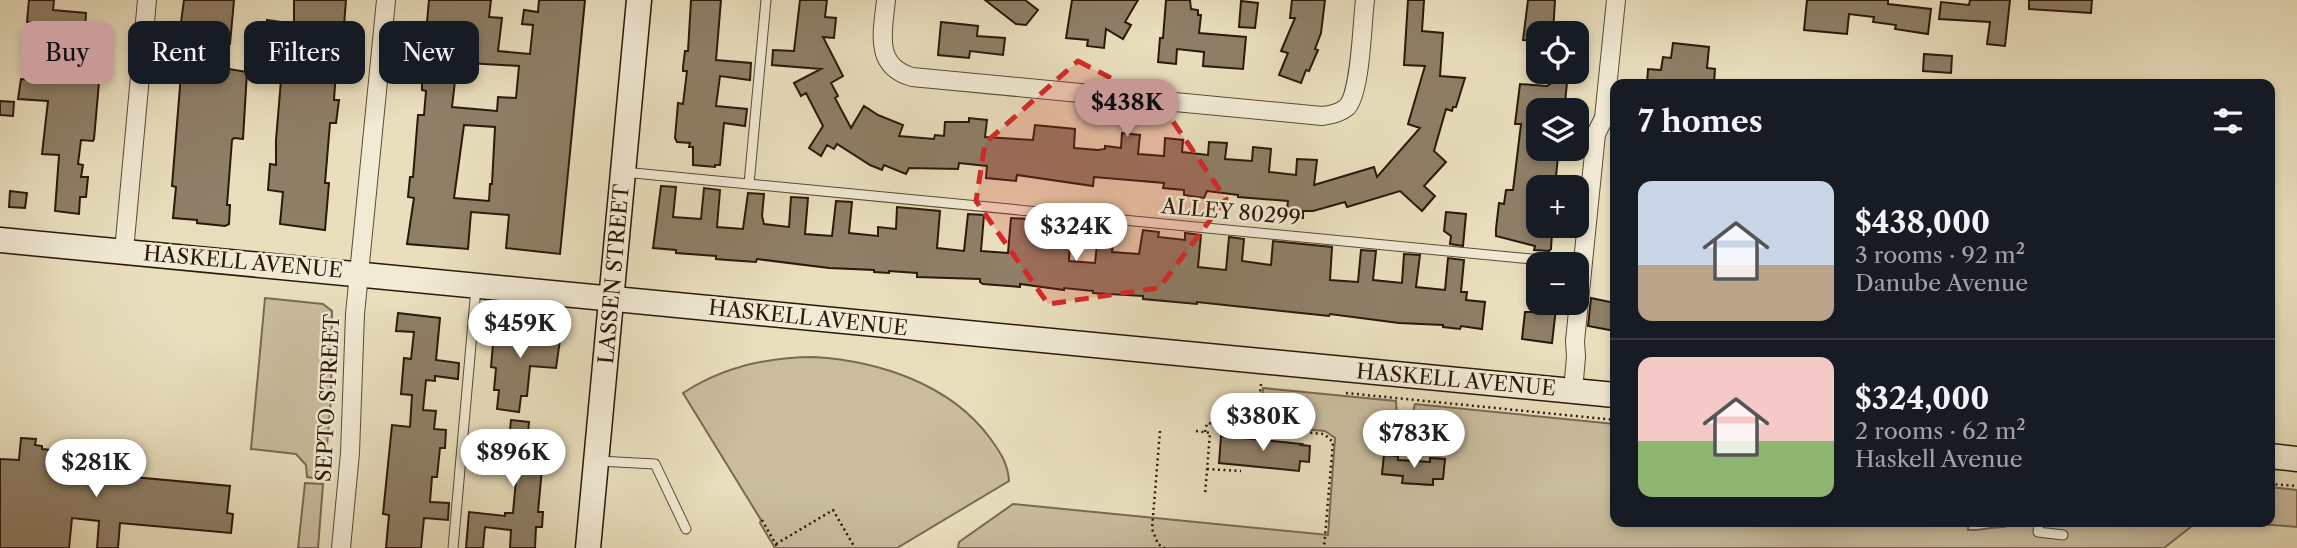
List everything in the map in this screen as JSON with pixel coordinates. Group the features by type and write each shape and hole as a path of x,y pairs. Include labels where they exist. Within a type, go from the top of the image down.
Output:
{"main road":[{"name":"LASSEN STREET","path":"588,548 639,0"},
{"name":"HASKELL AVENUE","path":"0,240 1610,395"},
{"path":"2275,457 2297,459"}],"street":[{"path":"124,251 147,0"},
{"name":"SEPTO STREET","path":"341,548 349,453 355,314 386,0"},
{"path":"886,0 882,45 888,60 897,71 912,78 1314,116 1329,115 1345,108 1352,98 1356,85 1365,0"},
{"path":"1584,252 1596,134 1604,118 1616,0"},
{"path":"1573,391 1578,315"}],"lane":[{"path":"750,184 766,0"},
{"name":"ALLEY 80299","path":"623,172 1526,259"},
{"path":"453,548 477,284"},
{"path":"596,460 655,464 686,528"},
{"path":"2038,527 2038,532 2063,535"}],"path":[{"path":"1255,435 1261,384"},
{"path":"1346,393 1610,419"},
{"path":"1258,416 1263,428 1324,434 1333,442 1324,548"},
{"path":"1205,432 1207,423 1256,428"},
{"path":"1160,431 1152,529 1158,544 1165,548"},
{"path":"1196,431 1210,433 1205,495"},
{"path":"1207,469 1241,471"},
{"path":"2275,484 2297,486"},
{"path":"762,520 777,546 832,510 855,548"}],"highlighted area":[{"path":"1078,61 1161,104 1226,199 1159,288 1048,304 976,201 985,143"}],"shaded area":[{"path":"265,298 323,304 332,311 331,399 324,479 307,477 306,465 296,454 251,449"},
{"path":"814,357 839,359 888,370 934,390 955,403 974,419 990,438 1005,463 1009,481 897,548 775,548 760,523 761,520 683,393 714,376 746,365"},
{"path":"1263,388 1396,401 1398,430 1408,430 1415,404 1610,424 1610,527 1968,527 1968,530 1973,530 1996,527 2191,527 2164,548 958,548 959,542 1013,504 1328,535 1335,438 1325,431 1267,426 1261,415","holes":["1384,455 1398,456 1398,460 1430,462 1431,458 1444,459 1443,479 1433,479 1432,485 1403,483 1403,476 1382,474"]},
{"path":"305,483 323,484 318,548 298,548"},
{"path":"2275,488 2297,490 2297,527 2275,525"}],"building":[{"path":"29,0 54,0 53,10 86,13 86,21 27,21"},
{"path":"184,0 234,0 230,44 230,21 181,21"},
{"path":"294,0 346,0 344,21 294,21"},
{"path":"429,0 491,0 489,17 502,18 498,51 530,54 533,25 522,24 524,10 538,12 539,0 585,0 560,254 506,248 509,215 471,212 468,249 407,244 414,198 408,197 410,177 413,177 418,115 424,115 426,91 422,90 422,84 455,84 452,107 497,111 498,97 516,98 519,66 479,64 479,21 427,21","holes":["464,125 495,127 489,201 454,198"]},
{"path":"691,0 721,0 716,60 751,63 750,80 720,76 716,106 747,109 745,126 724,123 720,165 715,167 693,165 693,147 689,147 690,143 677,142 675,138 678,103 683,104 687,71 683,71 683,67 685,51 688,51"},
{"path":"800,0 827,0 825,17 836,18 834,38 823,37 843,76 831,83 838,96 835,98 851,128 864,106 903,125 899,136 934,139 935,135 944,136 945,122 969,122 969,118 987,120 985,137 1033,140 1035,125 1075,129 1074,148 1121,148 1122,133 1140,135 1138,154 1164,156 1165,138 1183,140 1182,152 1208,155 1209,142 1227,143 1225,159 1252,161 1253,147 1271,149 1269,172 1296,175 1297,159 1317,160 1314,185 1374,167 1377,177 1420,128 1408,124 1425,66 1404,65 1408,0 1424,0 1422,31 1443,33 1440,76 1465,78 1456,107 1453,107 1452,111 1446,109 1434,151 1446,162 1424,186 1435,196 1422,211 1400,191 1347,207 1345,202 1303,211 1303,218 1286,217 1288,201 1238,197 1207,191 1204,198 1184,195 1184,190 1163,188 1164,183 1094,177 1093,186 1017,175 1016,181 986,178 987,166 959,163 958,169 909,168 906,174 884,165 882,170 870,165 837,144 834,149 827,145 821,156 809,148 823,126 806,93 801,96 794,83 821,69 772,65 773,50 794,51"},
{"path":"985,0 1025,0 1038,10 1026,25 1016,24"},
{"path":"1072,0 1138,0 1125,22 1131,25 1123,39 1106,29 1104,48 1087,46 1088,40 1066,38"},
{"path":"1166,0 1190,0 1191,9 1198,10 1198,15 1201,15 1199,33 1246,37 1243,69 1203,66 1204,52 1177,49 1176,64 1158,62"},
{"path":"1292,0 1325,0 1321,33 1315,49 1318,50 1301,83 1279,75 1288,53 1281,51 1295,18 1290,18"},
{"path":"1528,0 1555,0 1554,21 1526,21 1526,40 1523,40"},
{"path":"1807,0 1888,0 1888,4 1931,9 1928,34 1895,29 1896,25 1873,22 1874,17 1849,14 1847,34 1804,30"},
{"path":"1970,0 2010,0 2005,46 1987,44 1990,22 1939,19 1941,2 1969,5"},
{"path":"2029,0 2092,0 2091,13 2029,9"},
{"path":"1241,1 1258,3 1255,28 1239,27"},
{"path":"941,22 978,26 977,36 1005,38 1003,55 970,51 969,58 938,55"},
{"path":"1673,43 1709,47 1707,68 1715,69 1714,79 1647,79 1648,69 1661,70 1663,57 1671,58"},
{"path":"1924,54 1952,56 1951,73 1923,71"},
{"path":"230,69 244,72 244,84 246,84 243,139 232,140 227,205 230,205 229,224 225,226 197,223 197,220 173,218 176,187 172,186 180,84 230,84"},
{"path":"21,79 21,84 99,84 94,139 81,140 78,164 83,165 81,177 88,177 86,197 80,197 79,214 55,211 59,155 42,154 48,101 18,99"},
{"path":"281,84 335,84 334,100 339,100 336,123 330,123 325,183 329,183 325,230 280,224 283,192 268,190 270,164 276,165"},
{"path":"1520,84 1567,84 1565,98 1526,98 1526,161 1558,161 1556,175 1526,175 1526,238 1552,238 1549,251 1534,250 1535,246 1496,236 1499,203 1504,204 1506,190 1513,190 1521,124 1515,124"},
{"path":"0,101 14,102 13,116 0,115"},
{"path":"661,186 676,187 673,217 701,219 704,188 720,190 717,227 743,229 748,193 764,194 764,224 789,227 791,197 808,198 805,234 832,236 836,201 852,202 849,233 878,236 878,227 896,229 897,207 940,211 937,248 964,251 968,214 984,215 981,251 1008,253 1011,218 1027,219 1027,228 1054,230 1055,222 1071,223 1069,261 1095,263 1099,226 1115,228 1112,252 1139,254 1143,230 1159,232 1158,237 1185,240 1185,233 1201,235 1198,267 1226,270 1229,237 1244,239 1242,261 1271,265 1273,241 1332,247 1330,280 1358,282 1361,250 1376,251 1373,280 1402,283 1404,254 1420,255 1416,287 1445,290 1448,258 1464,260 1461,292 1467,292 1466,300 1485,302 1482,329 1143,299 1143,296 1020,284 1020,287 983,284 980,279 917,277 917,273 874,272 757,259 756,262 728,260 716,259 716,256 676,253 676,250 653,248"},
{"path":"10,191 27,193 25,208 9,207"},
{"path":"1446,212 1466,214 1463,246 1450,244 1451,236 1444,231"},
{"path":"1591,298 1610,302 1610,330 1588,326"},
{"path":"1525,312 1526,315 1555,315 1552,343 1522,339"},
{"path":"398,313 440,318 436,360 459,363 458,379 435,376 435,381 426,380 423,410 436,411 434,429 446,430 445,448 440,448 437,477 432,477 430,502 449,503 448,520 424,518 421,548 386,548 389,515 383,514 392,425 410,427 412,395 401,394 404,358 411,359 414,332 396,331"},
{"path":"490,318 508,320 506,340 534,343 536,323 560,325 556,368 530,366 527,396 521,396 519,412 497,409 499,390 494,390 496,368 491,367 493,344 488,343"},
{"path":"511,420 529,422 527,445 544,447 538,512 543,512 542,527 536,527 535,548 510,548 511,530 485,527 483,548 466,548 469,512 505,516 505,513 513,513 517,469 507,468 508,457 471,453 473,437 509,441"},
{"path":"1221,436 1310,446 1309,462 1300,461 1299,471 1219,463"},
{"path":"21,438 36,439 35,445 42,446 42,449 103,455 103,452 125,454 123,476 230,486 227,513 233,514 231,533 120,523 118,548 97,548 99,521 72,518 69,548 0,548 0,459 19,460"},
{"path":"1384,455 1398,456 1398,460 1430,462 1430,458 1445,459 1443,479 1433,479 1433,485 1402,483 1403,476 1382,474"}]}
